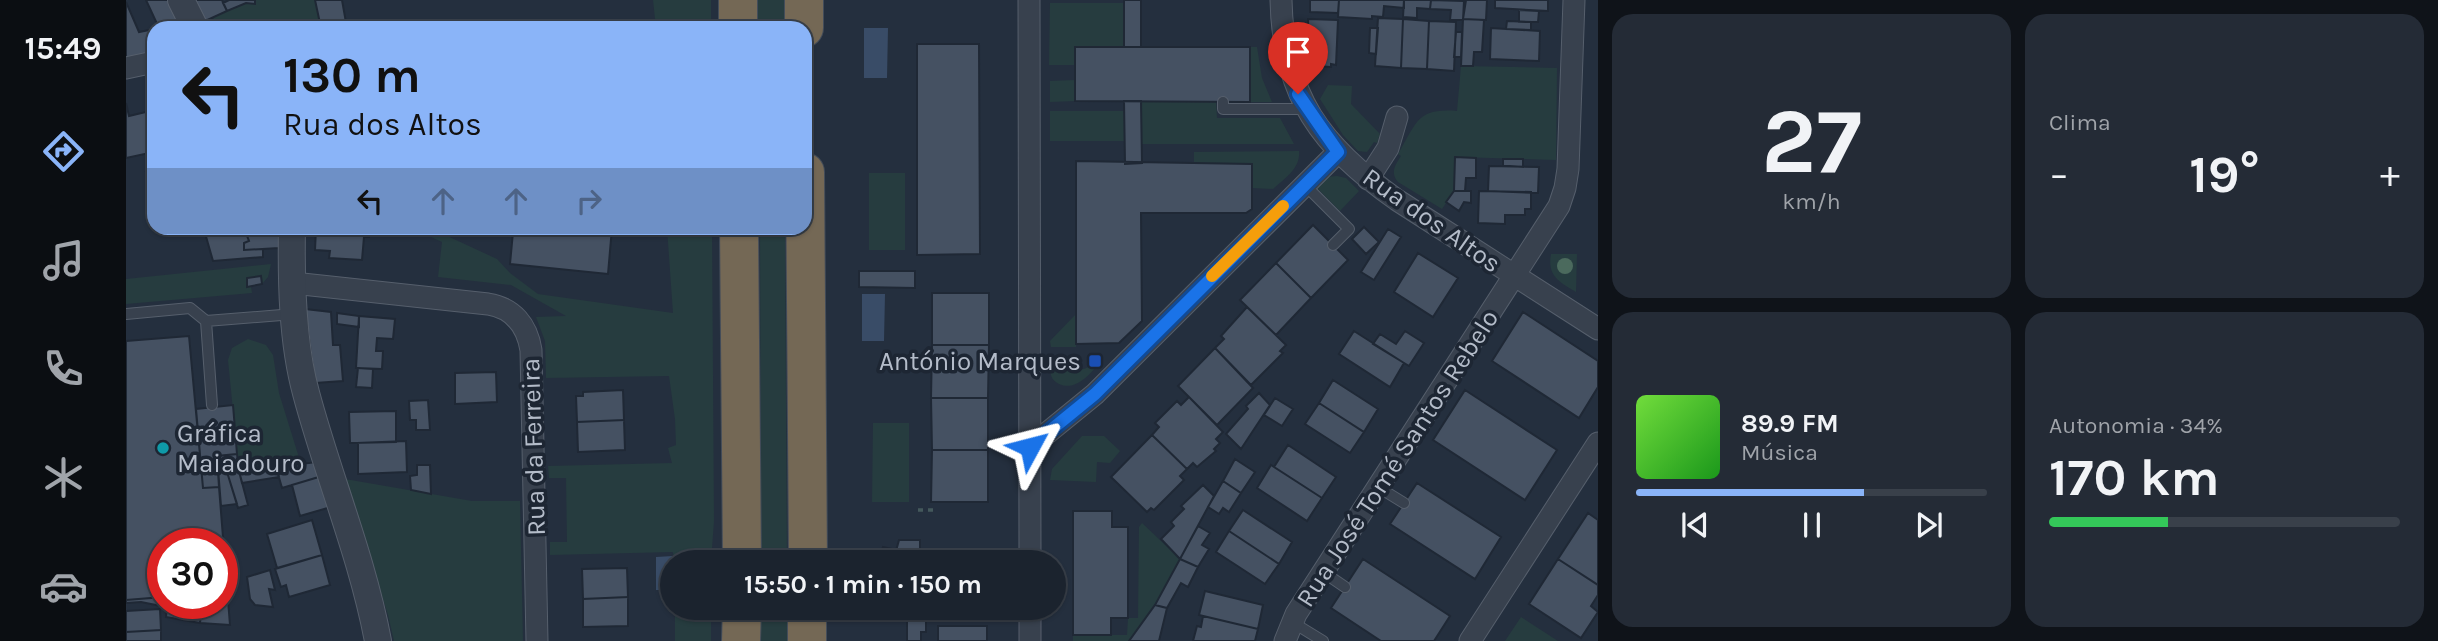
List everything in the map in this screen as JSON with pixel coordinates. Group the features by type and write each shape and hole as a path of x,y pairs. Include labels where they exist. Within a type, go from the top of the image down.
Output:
{"highway":[{"path":"738,0 738,21"},
{"path":"804,0 804,21"},
{"path":"739,235 742,550"},
{"path":"805,235 808,550"},
{"path":"741,641 742,620"},
{"path":"807,620 807,641"}],"street":[{"path":"181,0 192,21"},
{"path":"1030,0 1030,550"},
{"name":"Rua dos Altos","path":"1281,0 1286,55 1298,94 1338,152 1368,179 1598,330"},
{"name":"Rua José Tomé Santos Rebelo","path":"1289,631 1323,572 1559,206 1566,188 1568,169 1574,0"},
{"path":"126,68 147,64"},
{"path":"1368,179 1388,148 1397,117"},
{"path":"1030,447 1095,394 1338,152"},
{"path":"292,235 294,314 306,392 348,527 377,641"},
{"name":"Rua da Ferreira","path":"293,284 488,303 504,308 522,323 531,350 537,641"},
{"path":"1470,641 1598,443"},
{"path":"1030,620 1030,641"}],"lane":[{"path":"1223,102 1223,109 1307,109"},
{"path":"1304,184 1349,229 1333,245"},
{"path":"126,314 190,308 206,321 294,314"},
{"path":"206,321 212,405"},
{"path":"1378,487 1404,503"},
{"path":"1323,572 1345,587"},
{"path":"1289,631 1323,641"}],"path":[{"path":"918,510 934,510"}],"green space":[{"path":"255,0 315,0 320,21 215,21 213,17 246,3 255,4"},
{"path":"653,0 711,0 711,21 655,21"},
{"path":"758,0 784,0 784,21 758,21"},
{"path":"1050,3 1124,3 1124,47 1076,47 1075,65 1049,65"},
{"path":"1250,47 1257,47 1262,78 1272,102 1250,102"},
{"path":"1461,66 1557,68 1556,160 1456,157 1454,191 1442,209 1398,182 1394,169 1401,156 1398,154 1419,120 1433,112 1457,111"},
{"path":"1075,80 1075,101 1050,102 1050,81"},
{"path":"1328,85 1352,86 1351,104 1380,134 1377,143 1374,142 1367,152 1358,151 1343,135 1320,99"},
{"path":"1141,101 1216,102 1217,118 1280,118 1294,144 1141,144"},
{"path":"1050,111 1124,111 1124,141 1050,141"},
{"path":"1299,151 1295,168 1273,189 1252,188 1251,164 1194,164 1194,152"},
{"path":"869,173 905,173 905,250 869,250"},
{"path":"1327,177 1346,178 1359,191 1340,211 1317,188"},
{"path":"426,235 445,235 497,259 510,273 538,294 673,313 667,235 712,235 714,521 712,550 550,555 550,542 567,542 566,478 549,478 548,466 672,463 668,448 676,445 669,376 546,378 545,341 536,317 566,316 511,285 438,277 442,242"},
{"path":"760,235 785,235 787,550 761,550"},
{"path":"1551,254 1577,254 1576,292 1556,278 1551,268"},
{"path":"271,264 268,277 262,284 261,276 247,278 247,287 251,287 252,293 126,304 126,279"},
{"path":"1076,314 1076,347 1051,347 1050,341"},
{"path":"248,339 266,345 273,355 279,393 301,464 239,471 228,360 232,348"},
{"path":"1102,361 1083,380 1072,385 1059,384 1051,375 1050,370 1084,369"},
{"path":"873,423 909,423 909,502 872,502"},
{"path":"1082,436 1104,436 1120,451 1110,463 1097,462 1096,482 1050,480 1052,469"},
{"path":"345,479 472,501 520,501 523,641 394,641"},
{"path":"1142,523 1180,559 1155,605 1129,641 1073,641 1073,635 1127,635 1128,618 1138,618 1139,527"},
{"path":"1521,617 1558,641 1505,641"},
{"path":"675,620 711,620 711,641 675,641"},
{"path":"761,620 787,620 787,641 761,641"}],"water":[{"path":"864,28 888,28 887,78 864,78"},
{"path":"862,294 885,294 884,341 862,341"},
{"path":"656,557 660,557 660,590 656,590"}],"building":[{"path":"146,0 169,0 180,21 156,21"},
{"path":"192,0 222,0 227,11 202,21"},
{"path":"229,0 255,0 255,4 246,3 227,11 223,3"},
{"path":"315,0 342,0 346,21 320,21"},
{"path":"1124,0 1141,0 1141,47 1124,47"},
{"path":"1310,0 1339,0 1338,13 1310,12"},
{"path":"1339,0 1404,0 1404,8 1384,6 1383,17 1372,16 1372,19 1338,17"},
{"path":"1404,0 1431,0 1430,9 1417,8 1417,18 1403,17"},
{"path":"1431,0 1464,1 1463,20 1450,20 1451,10 1430,9"},
{"path":"1466,0 1487,0 1486,20 1463,19"},
{"path":"1495,0 1548,0 1548,11 1495,8"},
{"path":"126,2 139,32 147,30 147,56 126,60"},
{"path":"1519,10 1539,11 1538,22 1519,22"},
{"path":"1378,18 1403,19 1401,68 1375,66"},
{"path":"1308,19 1338,20 1336,65 1315,66 1315,56 1309,55"},
{"path":"1403,19 1429,21 1427,69 1401,68"},
{"path":"1463,19 1484,20 1482,52 1474,52 1473,66 1461,66"},
{"path":"1429,21 1456,22 1454,71 1427,69"},
{"path":"1507,21 1531,22 1531,30 1506,29"},
{"path":"1370,28 1378,28 1376,54 1369,53"},
{"path":"1491,28 1540,31 1539,61 1490,59"},
{"path":"1456,32 1462,32 1461,57 1454,57"},
{"path":"917,44 979,44 980,254 917,255"},
{"path":"1075,47 1250,47 1250,102 1075,101"},
{"path":"1124,101 1141,101 1142,163 1125,164"},
{"path":"126,103 129,116 147,112 147,154 126,158"},
{"path":"1455,157 1476,158 1476,178 1466,178 1465,191 1454,191"},
{"path":"1503,159 1523,159 1523,167 1503,166"},
{"path":"1076,161 1252,164 1252,209 1246,213 1141,213 1142,321 1119,343 1076,344"},
{"path":"1489,166 1539,167 1538,193 1488,191"},
{"path":"1454,191 1471,191 1471,203 1464,202 1459,211 1446,202"},
{"path":"1479,191 1531,192 1531,209 1525,209 1525,215 1505,215 1505,224 1478,223"},
{"path":"1313,225 1348,260 1311,298 1276,263"},
{"path":"1364,227 1379,242 1366,254 1352,239"},
{"path":"1388,229 1401,237 1374,280 1361,272"},
{"path":"206,235 247,235 249,241 244,243 244,250 263,249 263,257 213,261"},
{"path":"247,235 279,235 279,248 244,250 244,243 249,241"},
{"path":"316,235 369,235 364,237 362,260 329,258 330,251 315,250"},
{"path":"513,235 611,235 608,274 510,264"},
{"path":"1418,253 1458,278 1433,317 1394,292"},
{"path":"1276,263 1311,298 1276,335 1240,300"},
{"path":"859,271 915,271 915,288 859,287"},
{"path":"261,276 262,284 247,287 247,278"},
{"path":"932,293 989,293 989,345 932,345"},
{"path":"1247,307 1286,345 1280,351 1283,353 1251,385 1215,348 1224,339 1221,336"},
{"path":"305,309 331,312 333,345 340,345 343,381 315,383"},
{"path":"1523,312 1598,361 1598,387 1579,418 1492,361"},
{"path":"337,313 359,316 359,327 337,324"},
{"path":"359,316 395,319 393,339 377,338 376,351 383,351 382,369 356,368"},
{"path":"1354,331 1404,363 1390,387 1339,354"},
{"path":"1405,331 1424,343 1409,366 1373,344 1380,334 1396,344"},
{"name":"Gráfica Maiadouro","path":"189,336 203,488 219,487 222,528 147,528 147,598 126,600 126,341"},
{"path":"932,345 989,345 988,398 931,398"},
{"path":"1215,348 1253,388 1217,425 1178,386"},
{"path":"358,368 373,369 372,388 356,387"},
{"path":"496,372 497,402 455,404 455,373"},
{"path":"1333,380 1378,409 1364,432 1319,403"},
{"path":"623,390 624,420 577,422 576,396 583,396 583,392"},
{"path":"1465,390 1557,450 1525,500 1433,440"},
{"path":"1259,393 1270,405 1241,449 1226,434"},
{"path":"1189,397 1223,432 1216,439 1220,443 1214,449 1216,451 1197,467 1193,463 1187,469 1152,435 1159,427 1155,423 1177,401 1181,405"},
{"path":"931,398 988,398 988,450 932,450"},
{"path":"1275,398 1293,409 1282,426 1264,415"},
{"path":"428,400 430,430 416,430 416,420 410,420 409,401"},
{"path":"1319,403 1364,432 1350,453 1305,424"},
{"path":"233,405 237,454 217,456 219,487 203,488 196,409"},
{"path":"396,411 396,442 350,443 349,412"},
{"path":"624,420 625,450 578,452 577,422"},
{"path":"1152,435 1187,469 1180,476 1184,480 1154,510 1151,508 1147,512 1111,477"},
{"path":"406,441 407,472 358,474 358,443"},
{"path":"1288,445 1336,477 1322,498 1274,467"},
{"path":"932,450 988,450 988,502 931,502"},
{"path":"237,454 239,471 227,472 237,504 221,506 217,456"},
{"path":"1235,459 1255,472 1241,493 1223,481"},
{"path":"317,462 322,476 282,488 276,467"},
{"path":"417,465 430,465 431,494 411,490 410,476 417,475"},
{"path":"1271,465 1322,498 1307,521 1257,488"},
{"path":"276,467 279,477 242,483 239,471"},
{"path":"239,471 248,505 238,508 227,472"},
{"path":"322,476 331,507 300,516 292,485"},
{"path":"1223,481 1241,493 1229,512 1223,508 1219,514 1208,507"},
{"path":"1417,483 1501,537 1475,579 1390,524"},
{"path":"1203,485 1214,496 1180,559 1161,539 1174,526 1171,522 1184,509 1181,506"},
{"path":"1243,510 1292,542 1279,564 1229,531"},
{"path":"1073,511 1112,511 1112,527 1128,527 1128,618 1111,618 1111,635 1073,635"},
{"path":"1588,513 1598,520 1598,585 1558,559"},
{"path":"312,520 322,555 277,568 267,534"},
{"path":"1198,526 1210,533 1202,545 1209,549 1198,567 1180,559"},
{"path":"1229,531 1279,564 1265,584 1216,552"},
{"path":"899,540 920,540 920,550 896,550"},
{"path":"932,549 989,549 989,550"},
{"path":"322,555 330,585 289,597 286,585 281,587 275,569"},
{"path":"1180,559 1198,567 1188,587 1181,583 1167,608 1155,605"},
{"path":"1363,559 1450,616 1434,641 1381,641 1331,608"},
{"path":"1558,559 1598,585 1598,595 1591,606 1598,612 1581,638 1529,604"},
{"path":"627,568 628,597 583,599 582,569"},
{"path":"270,570 275,590 269,589 273,607 255,605 250,599 247,577"},
{"path":"1205,591 1263,605 1258,629 1199,615"},
{"path":"628,597 628,626 583,627 583,599"},
{"path":"147,598 147,603 126,603 126,600"},
{"path":"1155,605 1167,608 1159,641 1129,641"},
{"path":"147,610 147,619 160,619 161,630 126,632 126,611"},
{"path":"1203,616 1258,629 1255,641 1193,641 1197,626 1201,627"},
{"path":"177,619 200,619 200,623"},
{"name":"Gráfica Maiadouro","path":"200,619 230,619 230,625 200,623"},
{"path":"907,620 926,620 926,632 921,632 921,641 907,641"},
{"path":"938,626 987,626 987,641 938,641"},
{"path":"161,630 161,641 126,641 126,632"}],"slow traffic":[{"path":"1212,276 1283,206"}],"place":[{"name":"António Marques","path":"1095,361"},
{"name":"Gráfica Maiadouro","path":"163,448"}],"route":[{"path":"1030,447 1095,394 1338,152 1298,94"}]}
